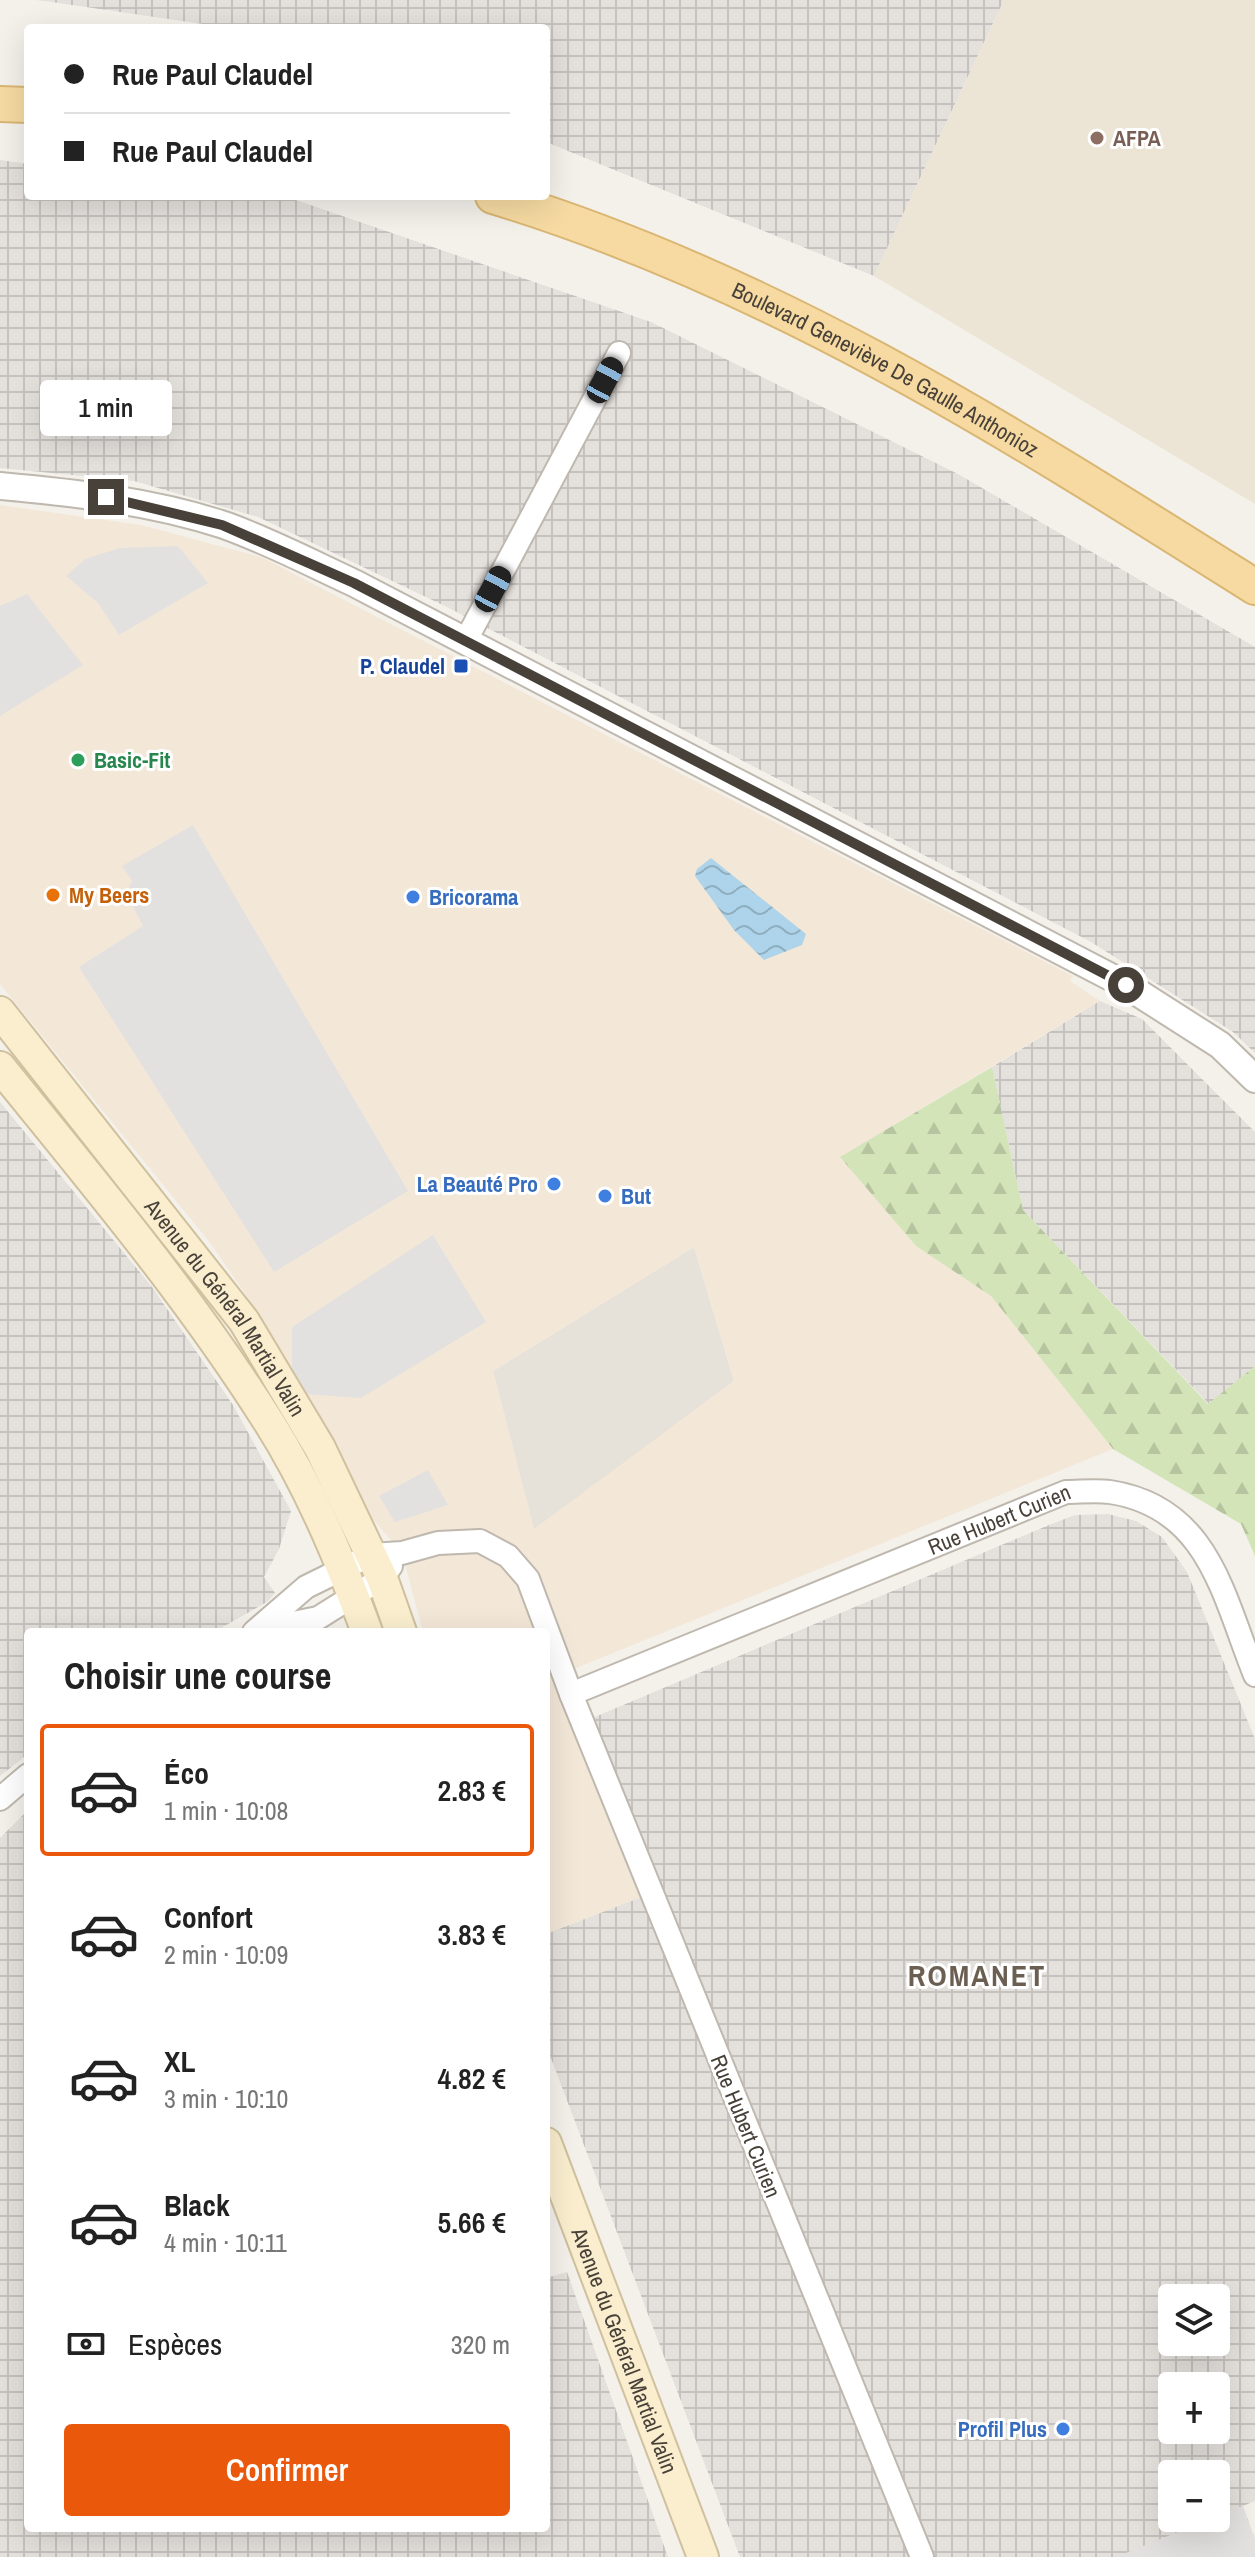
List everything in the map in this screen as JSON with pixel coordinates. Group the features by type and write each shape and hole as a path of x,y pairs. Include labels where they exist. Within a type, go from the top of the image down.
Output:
{"main road":[{"path":"0,81 24,82"},
{"path":"0,104 24,105"},
{"name":"Boulevard Geneviève De Gaulle Anthonioz","path":"550,191 723,258 834,309 944,370 1255,563"},
{"name":"Boulevard Geneviève De Gaulle Anthonioz","path":"505,200 654,251 836,336 935,389 1255,587"},
{"name":"Avenue du Général Martial Valin","path":"0,1012 244,1321 320,1448 376,1567 399,1628"},
{"name":"Avenue du Général Martial Valin","path":"0,1067 174,1281 271,1426 317,1510 365,1628"},
{"name":"Avenue du Général Martial Valin","path":"550,2154 703,2557"}],"street":[{"path":"465,642 619,353"},
{"path":"0,486 130,501 222,525 354,583 1126,985 1220,1045 1255,1079"},
{"name":"Rue Hubert Curien","path":"571,1694 1066,1492 1110,1492 1150,1504 1184,1524 1205,1552 1255,1675"},
{"name":"Rue Hubert Curien","path":"376,1567 402,1553 438,1543 480,1541 508,1556 528,1579 546,1628"},
{"path":"272,1628 310,1621 348,1582 376,1567"},
{"path":"259,1628 306,1587 348,1582"},
{"name":"Rue Hubert Curien","path":"550,1638 922,2557"},
{"path":"0,1799 24,1778"}],"shaded area":[{"path":"38,0 1004,0 874,276 550,144 550,24 203,24"},
{"name":"AFPA","path":"1004,0 1255,0 1255,504 874,276"},
{"path":"0,160 24,163 24,200 296,200 651,322 958,474 1255,647 1255,1053 1233,1032 1091,942 449,608 258,517 134,481 0,468"},
{"path":"0,505 141,525 261,557 1073,976 1070,981 1100,1001 841,1157 916,1246 991,1296 1113,1449 564,1673 652,1893 550,1932 550,1628 422,1628 402,1553 351,1494 248,1298 211,1244 0,984","holes":["694,1247 734,1381 534,1529 493,1371"]},
{"path":"178,546 208,583 119,635 98,603 66,576 85,559 120,548"},
{"path":"27,594 83,665 0,716 0,606"},
{"path":"193,825 408,1191 274,1272 79,967 143,926 126,893 132,881 122,866"},
{"path":"1100,1001 1142,1019 1255,1132 1255,1366 1209,1404 1023,1210 992,1067"},
{"path":"0,1102 152,1287 233,1405 291,1511 279,1549 264,1577 275,1593 267,1602 221,1628 24,1628 24,1757 0,1776"},
{"path":"433,1235 486,1322 361,1398 306,1394 292,1371 292,1327"},
{"path":"694,1247 734,1381 534,1530 493,1371"},
{"path":"428,1470 448,1505 395,1522 379,1496"},
{"path":"1108,1514 1136,1521 1162,1537 1187,1572 1255,1739 1255,2501 1243,2506 1255,2539 1255,2557 740,2557 550,2056 550,1932 652,1893 583,1722 1075,1515"},
{"path":"24,1814 24,2532 550,2532 550,2277 567,2272 668,2557 0,2557 0,1838"},
{"path":"1242,2506 1255,2539 1255,2557 1116,2557 1178,2532 1230,2532 1230,2511"}],"green space":[{"path":"992,1067 1023,1210 1208,1404 1255,1366 1255,1556 1241,1524 1113,1449 991,1296 916,1246 840,1157"}],"water":[{"path":"711,858 806,934 802,945 764,960 734,930 695,876 697,869"}],"place":[{"name":"AFPA","path":"1097,138"},
{"name":"P. Claudel","path":"461,666"},
{"name":"Basic-Fit","path":"78,760"},
{"name":"My Beers","path":"53,895"},
{"name":"Bricorama","path":"413,897"},
{"name":"La Beauté Pro","path":"554,1184"},
{"name":"But","path":"605,1196"},
{"name":"Profil Plus","path":"1063,2429"}],"district":[{"name":"ROMANET","path":"977,1975"}],"route":[{"path":"106,497 180,512 222,525 258,538 354,583 1126,985"}]}
